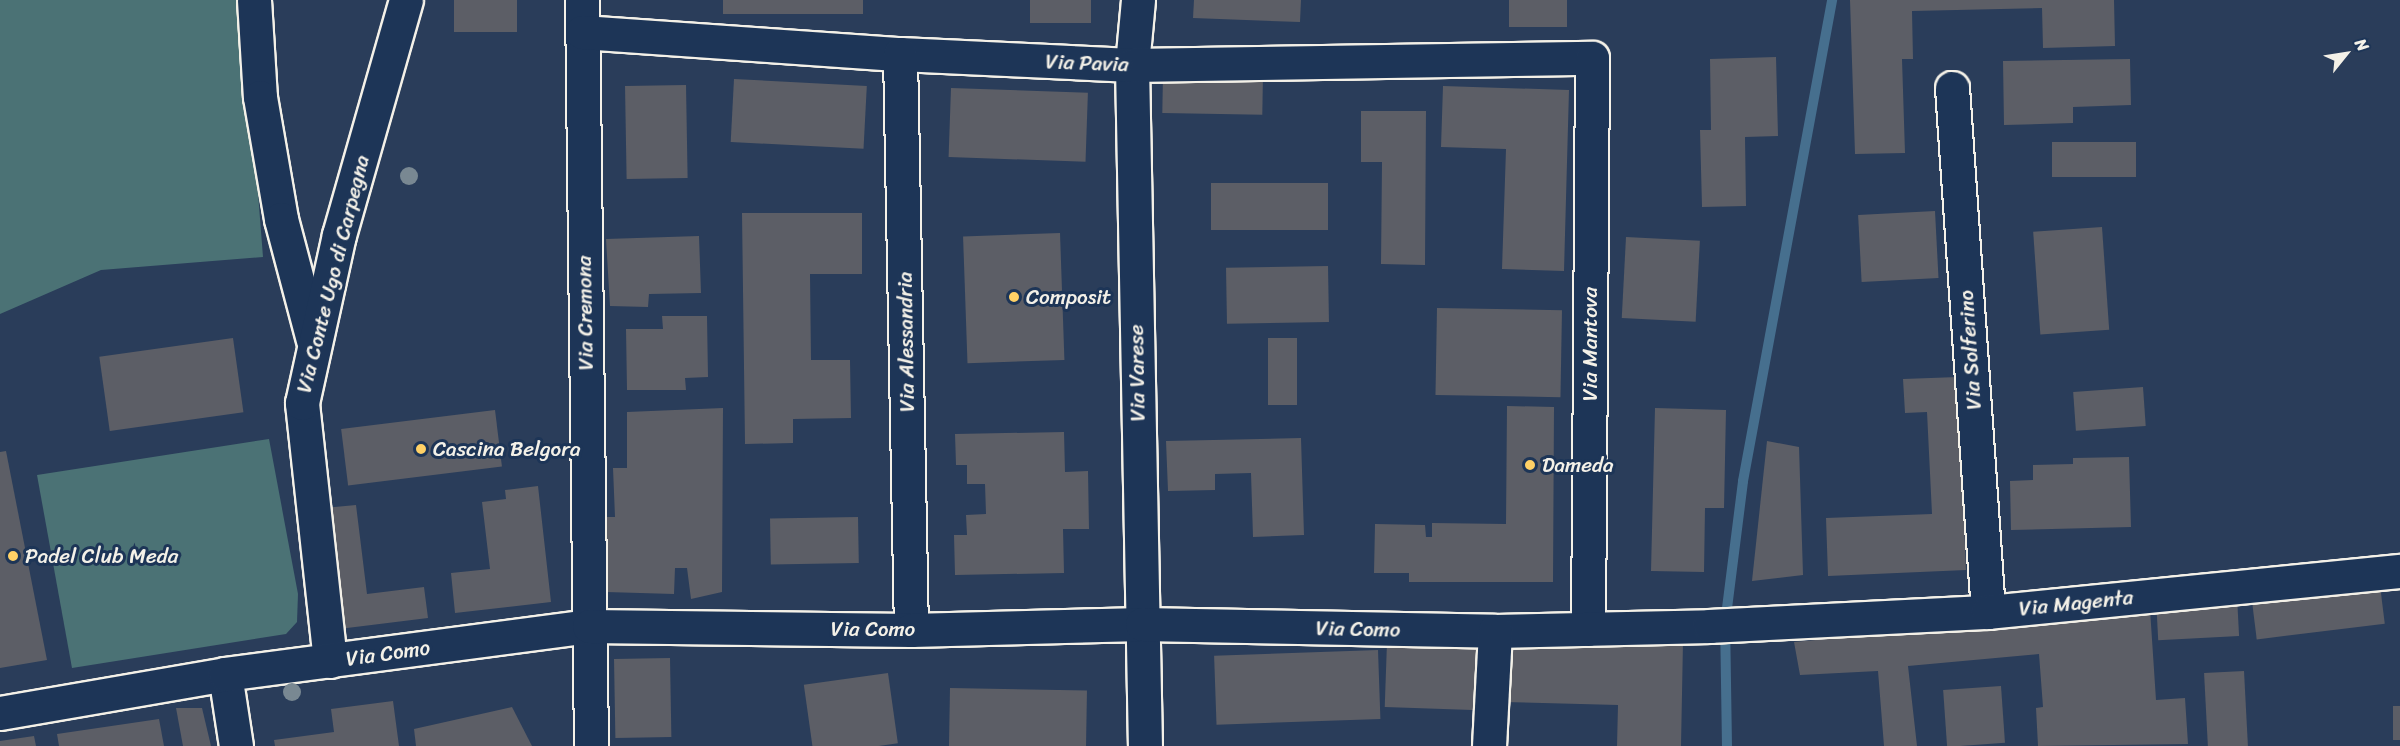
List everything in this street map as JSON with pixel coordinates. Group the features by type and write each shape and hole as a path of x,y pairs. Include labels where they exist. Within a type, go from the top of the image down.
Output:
{"street":[{"path":"254,0 260,97 281,219 315,344"},
{"name":"Via Conte Ugo di Carpegna","path":"330,661 302,403 339,235 406,0"},
{"name":"Via Varese","path":"1138,0 1132,65 1144,746"},
{"name":"Via Pavia","path":"582,16 900,54 1132,65 1592,58"},
{"name":"Via Cremona","path":"582,16 591,746"},
{"name":"Via Alessandria","path":"900,54 911,630"},
{"name":"Via Mantova","path":"1588,629 1592,58"},
{"name":"Via Solferino","path":"1952,88 1988,612"},
{"name":"Via Magenta","path":"1752,625 1988,612 2400,571"},
{"name":"Via Como","path":"0,713 225,674 589,626 911,630 1142,624 1495,631 1752,625"},
{"path":"1489,746 1495,631"},
{"path":"225,674 236,746"}],"green space":[{"path":"0,0 243,0 263,257 101,270 0,314"},
{"path":"269,439 298,594 297,622 286,634 72,668 37,475"}],"building":[{"path":"454,0 517,0 517,32 454,32"},
{"path":"723,0 863,0 863,14 723,14"},
{"path":"1030,0 1091,0 1091,23 1030,23"},
{"path":"1194,0 1301,0 1300,22 1193,18"},
{"path":"1509,0 1567,0 1567,27 1509,27"},
{"path":"1850,0 2114,0 2115,46 2043,48 2042,8 1912,11 1913,59 1902,59 1905,153 1855,154"},
{"path":"1776,57 1778,136 1745,137 1746,206 1702,207 1700,130 1711,130 1710,59"},
{"path":"2130,59 2131,105 2073,107 2073,123 2004,125 2003,61"},
{"path":"1163,73 1263,75 1262,115 1162,113"},
{"path":"734,79 867,86 864,149 731,142"},
{"path":"686,85 688,178 627,179 625,86"},
{"path":"1443,86 1569,90 1564,271 1502,269 1506,149 1441,147"},
{"path":"951,88 1088,93 1086,162 949,157"},
{"path":"1361,111 1426,111 1425,265 1381,264 1382,162 1361,162"},
{"path":"2052,142 2136,142 2136,177 2052,177"},
{"path":"1211,183 1328,183 1328,230 1211,230"},
{"path":"1935,211 1939,278 1862,282 1858,215"},
{"path":"742,213 862,213 862,274 810,274 811,360 850,360 851,418 793,419 793,443 745,444"},
{"path":"2102,227 2109,330 2040,335 2033,232"},
{"name":"Composit","path":"1060,233 1064,360 967,363 963,236"},
{"path":"699,236 701,293 649,294 648,307 610,306 606,239"},
{"path":"1626,237 1700,241 1696,322 1622,318"},
{"path":"1328,266 1329,322 1227,324 1226,268"},
{"path":"1437,308 1562,310 1560,397 1435,395"},
{"path":"662,316 707,316 708,377 685,378 686,390 627,390 626,329 663,329"},
{"path":"233,338 243,412 110,431 99,357"},
{"path":"1268,338 1297,338 1297,405 1268,405"},
{"path":"1958,377 1966,570 1828,576 1826,518 1932,514 1927,412 1905,413 1903,379"},
{"path":"2143,387 2146,426 2076,431 2073,392"},
{"name":"Dameda","path":"1507,406 1554,407 1553,582 1409,582 1409,573 1374,573 1375,524 1425,525 1426,537 1432,537 1432,523 1506,524"},
{"path":"723,408 722,592 691,599 687,568 675,568 674,594 606,592 601,517 615,517 613,468 627,468 627,412"},
{"path":"1655,408 1726,410 1724,508 1705,508 1704,572 1651,571"},
{"name":"Cascina Belgora","path":"495,410 502,467 348,485 341,429"},
{"path":"1064,432 1065,472 1088,471 1089,529 1063,529 1064,573 955,575 954,535 967,535 966,515 986,514 985,484 967,484 967,465 956,465 955,434"},
{"path":"1301,438 1304,535 1253,537 1251,473 1215,474 1215,490 1168,491 1166,441"},
{"path":"1767,441 1799,447 1803,575 1752,581"},
{"name":"Padel Club Meda","path":"6,451 47,660 0,668 0,452"},
{"path":"2129,457 2131,527 2011,530 2010,481 2033,480 2033,465 2073,464 2073,458"},
{"path":"538,486 551,602 455,613 451,573 490,569 482,502 506,499 505,490"},
{"path":"356,505 367,594 424,587 428,618 339,629 324,508"},
{"path":"858,517 859,563 771,565 770,519"},
{"path":"2380,585 2385,624 2257,639 2252,601"},
{"path":"2237,596 2239,636 2158,640 2156,600"},
{"path":"2150,609 2156,700 2185,698 2188,744 2038,746 2036,708 2043,707 2039,654 1908,666 1917,746 1884,746 1878,671 1800,675 1794,642"},
{"path":"1504,638 1683,642 1681,746 1617,746 1618,705 1503,702"},
{"path":"1387,642 1482,645 1480,710 1385,707"},
{"path":"1378,650 1380,719 1217,725 1214,656"},
{"path":"670,658 671,737 615,738 614,659"},
{"path":"2244,671 2248,746 2208,746 2204,673"},
{"path":"888,673 898,743 879,746 812,746 804,685"},
{"path":"2001,686 2005,743 1947,746 1943,690"},
{"path":"950,688 1087,690 1086,746 949,746"},
{"path":"393,701 399,746 275,746 274,740 334,732 331,709"},
{"path":"2393,706 2400,706 2400,740 2393,740"},
{"path":"512,707 532,746 416,746 414,729"},
{"path":"176,708 202,708 211,746 183,746"},
{"path":"159,719 164,746 59,746 57,734"},
{"path":"34,736 36,746 0,746 0,741"}],"waterway":[{"path":"1727,746 1725,624 1743,481 1832,0"}],"place":[{"name":"Composit","path":"1014,297"},
{"name":"Cascina Belgora","path":"421,449"},
{"name":"Dameda","path":"1530,465"},
{"name":"Padel Club Meda","path":"13,556"}]}
